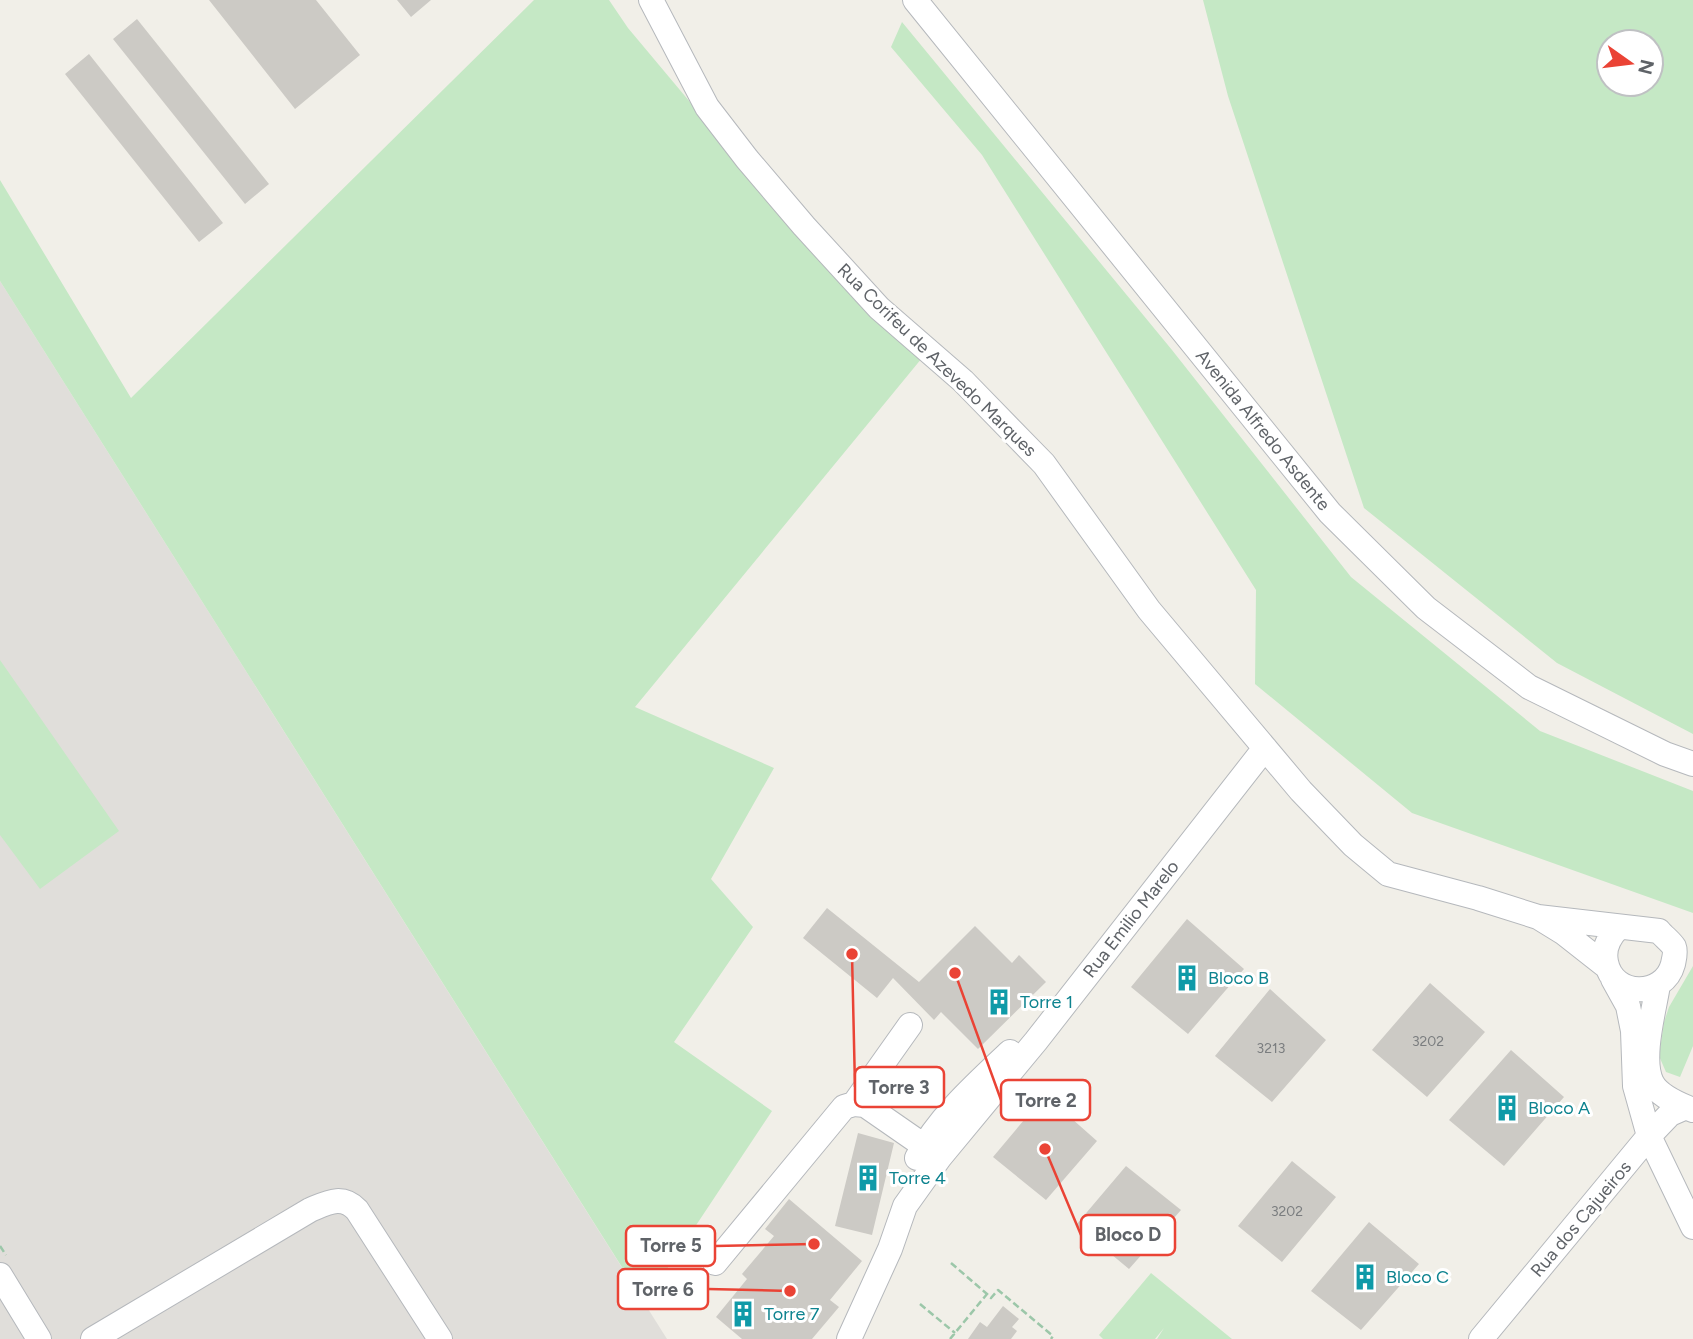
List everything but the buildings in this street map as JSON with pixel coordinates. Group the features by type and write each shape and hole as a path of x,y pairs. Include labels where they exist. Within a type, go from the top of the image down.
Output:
{"street":[{"name":"Rua Corifeu de Azevedo Marques","path":"651,0 707,107 747,159 879,308 962,381 1044,464 1149,610 1301,791 1353,845 1388,874 1538,917"},
{"name":"Avenida Alfredo Asdente","path":"915,0 1330,513 1387,571 1426,608 1529,687 1665,754 1693,764"},
{"name":"Rua Emilio Marelo","path":"849,1339 890,1249 905,1206 932,1151 975,1099 1036,1041 1265,748"},
{"path":"1538,917 1618,928 1638,927 1693,942"},
{"path":"1538,917 1564,933 1608,970 1618,983 1638,990 1658,985 1666,978 1674,958 1674,947 1659,931"},
{"path":"1618,928 1606,945 1608,970 1628,1006 1633,1031 1634,1086 1649,1136 1693,1227"},
{"path":"1658,985 1647,1067 1653,1085 1690,1109"},
{"path":"854,1104 910,1025"},
{"path":"715,1263 844,1107 865,1105 932,1151"},
{"name":"Rua dos Cajueiros","path":"1481,1339 1649,1136 1670,1114 1690,1109"},
{"path":"93,1339 310,1210 333,1200 346,1201 357,1210 440,1339"},
{"path":"0,1275 39,1339"}],"path":[{"path":"951,1263 991,1298 998,1290 1053,1336 1051,1339"},
{"path":"950,1339 987,1294"},
{"path":"920,1304 955,1333"}],"shaded area":[{"path":"0,281 667,1339 0,1339"}],"green space":[{"path":"534,0 609,0 628,28 700,114 922,358 635,707 774,768 711,879 753,927 674,1042 772,1111 665,1272 637,1291 0,281 0,180 131,398"},
{"path":"1203,0 1693,0 1693,734 1557,663 1364,508 1228,96"},
{"path":"902,22 1172,350 1351,577 1540,731 1693,791 1693,913 1412,813 1255,684 1256,590 982,155 891,47"},
{"path":"0,660 119,831 40,889 0,835"},
{"path":"1693,966 1693,1046 1680,1077 1666,1072 1659,1056 1669,1007"},
{"path":"1151,1273 1232,1339 1157,1339 1164,1328 1155,1339 1103,1339 1099,1335"}],"place":[{"name":"Torre 3","path":"852,954"},
{"name":"Torre 2","path":"955,973"},
{"name":"Bloco B","path":"1187,978"},
{"name":"Torre 1","path":"999,1002"},
{"name":"Bloco A","path":"1507,1108"},
{"name":"Bloco D","path":"1045,1149"},
{"name":"Torre 4","path":"868,1178"},
{"name":"Torre 5","path":"814,1244"},
{"name":"Bloco C","path":"1365,1277"},
{"name":"Torre 6","path":"790,1291"},
{"name":"Torre 7","path":"743,1314"}]}
